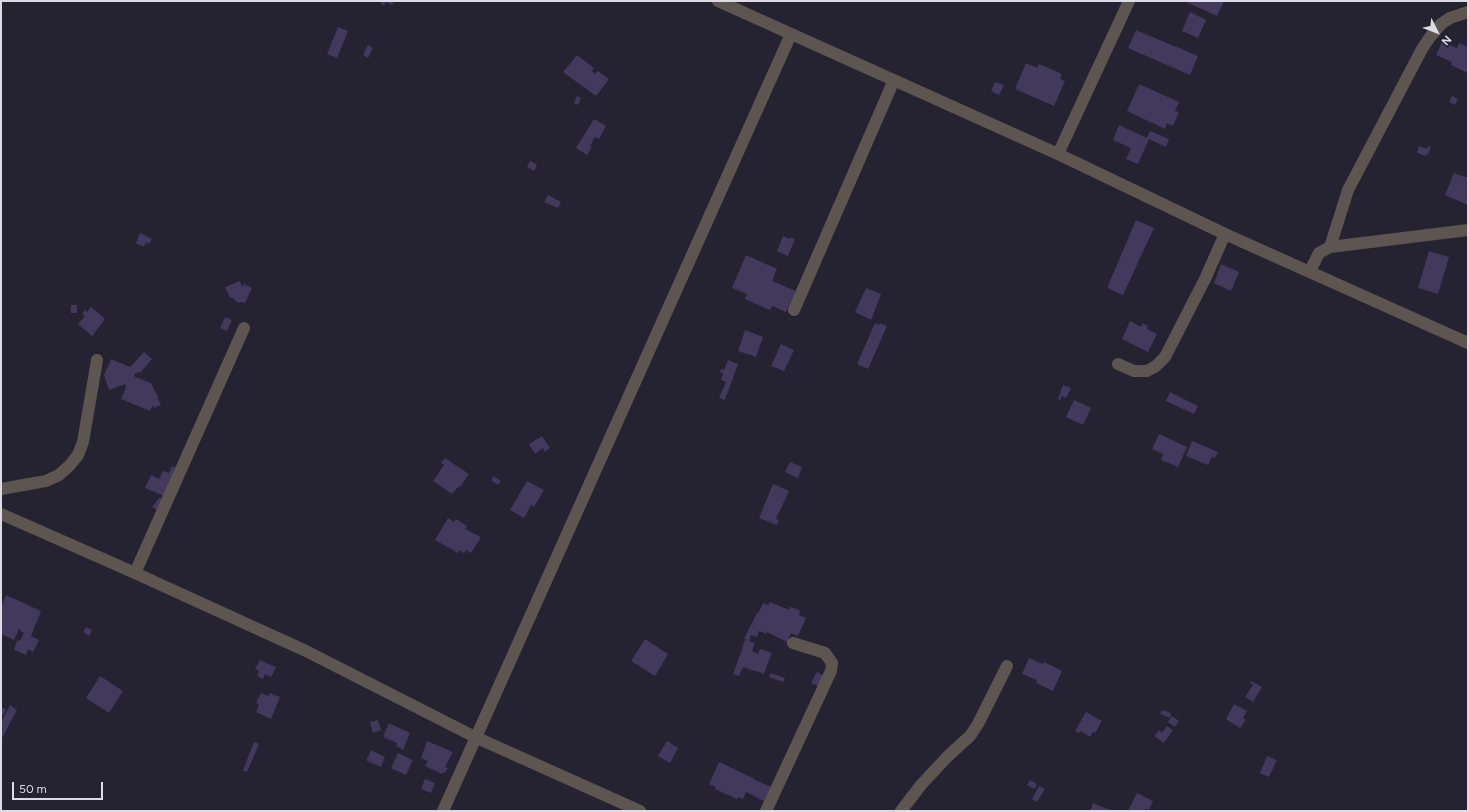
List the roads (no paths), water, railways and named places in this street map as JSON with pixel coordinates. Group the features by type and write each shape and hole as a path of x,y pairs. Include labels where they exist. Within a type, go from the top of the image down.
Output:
{"street":[{"path":"718,1 1058,154 1225,234 1468,343"},
{"path":"1058,154 1129,1"},
{"path":"1330,247 1348,190 1422,49 1430,37 1442,24 1450,18 1468,12"},
{"path":"443,811 791,34"},
{"path":"794,310 894,80"},
{"path":"1310,271 1319,253 1330,247 1468,230"},
{"path":"1118,364 1134,371 1147,371 1156,366 1165,357 1205,279 1225,234"},
{"path":"135,573 244,328"},
{"path":"1,489 46,481 59,475 78,455 83,442 97,360"},
{"path":"1,514 306,651 475,737 640,811"},
{"path":"766,811 831,671 832,663 825,653 794,643"},
{"path":"901,811 921,785 948,756 970,736 978,724 1007,666"}]}
